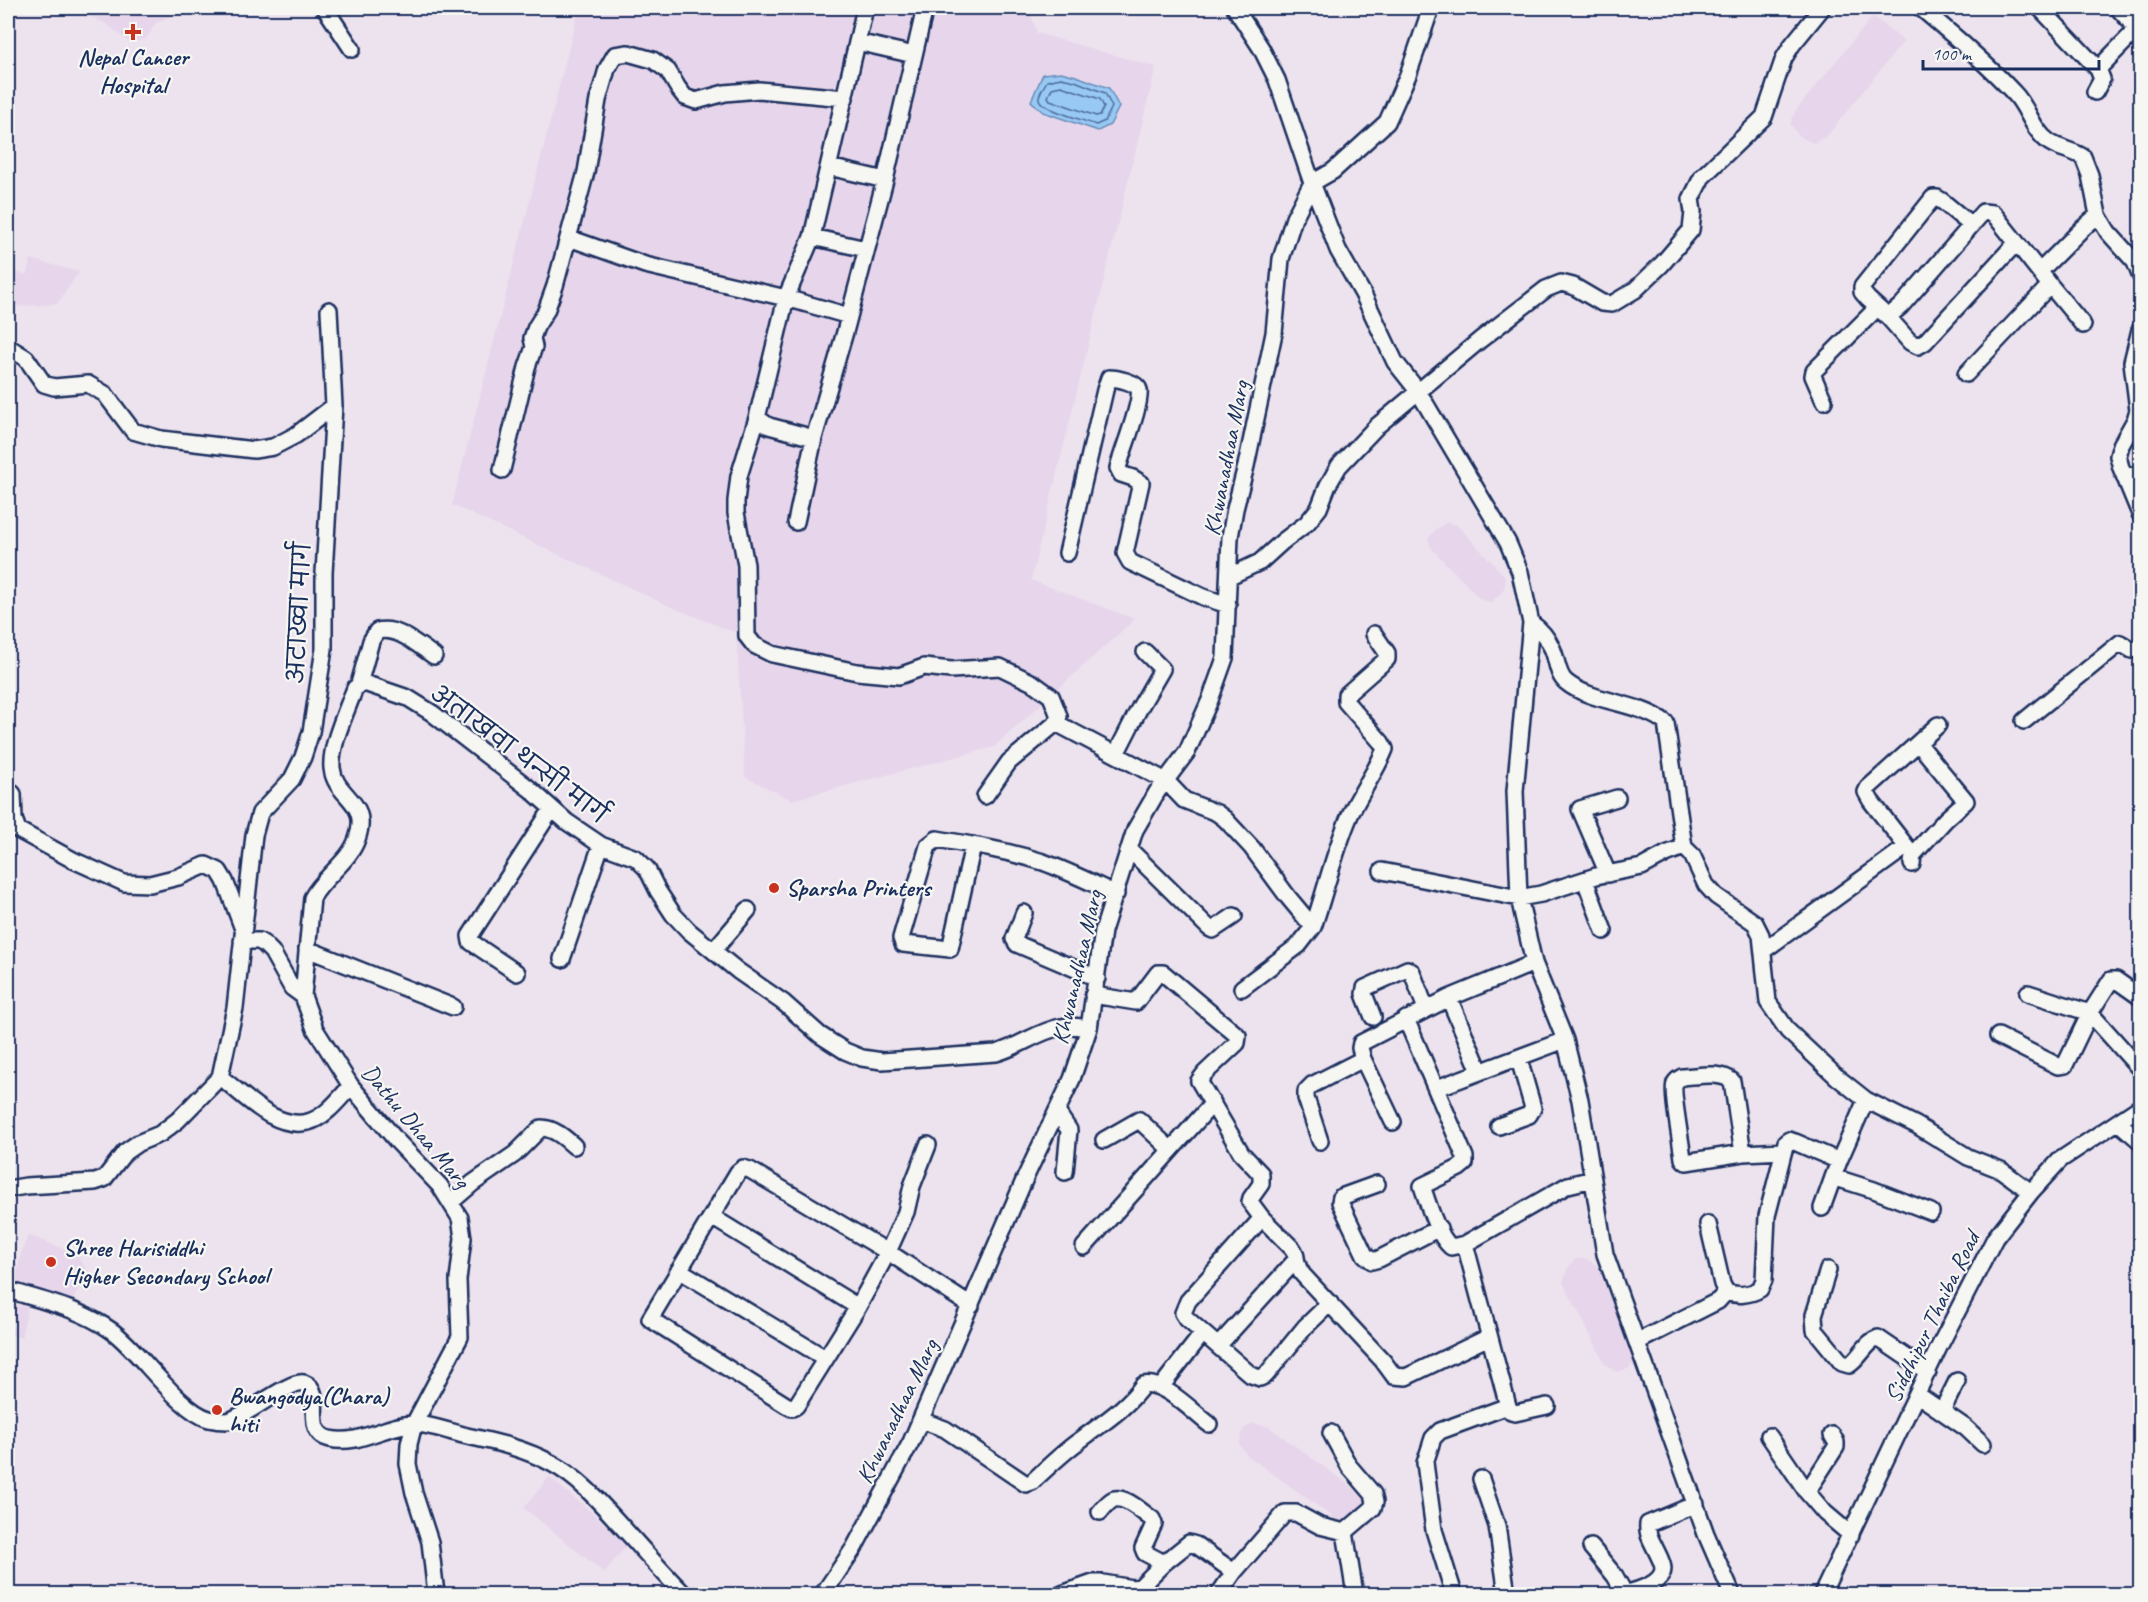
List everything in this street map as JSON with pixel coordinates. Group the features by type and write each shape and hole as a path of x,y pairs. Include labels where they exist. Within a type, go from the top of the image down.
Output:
{"street":[{"path":"325,8 352,50"},
{"path":"865,8 812,237 786,298 757,418 739,476 736,513 746,565 747,636 754,645 772,654 820,665 899,676 924,667 951,670 1000,667 1033,683 1051,696 1059,716 1056,723 1009,762 985,796"},
{"path":"795,522 814,438 885,180 926,8"},
{"path":"1235,8 1261,48 1277,80 1312,183 1338,250 1363,294 1395,362 1418,391 1508,543 1526,592 1531,623 1515,791 1520,898 1534,963 1564,1040 1580,1100 1605,1254 1696,1504 1732,1594"},
{"path":"1312,183 1333,171 1387,122 1408,75 1431,8"},
{"path":"1230,576 1260,561 1281,542 1307,524 1320,508 1328,485 1339,466 1377,426 1546,289 1562,283 1573,286 1602,303 1612,304 1635,290 1662,264 1691,230 1693,212 1691,199 1702,177 1764,117 1784,58 1822,8"},
{"path":"1921,8 1961,41 2014,93 2022,102 2039,132 2048,141 2083,157 2090,175 2098,216 2108,232 2135,262 2140,275"},
{"path":"2040,8 2098,69 2102,79 2095,92"},
{"path":"2098,69 2139,28 2118,8"},
{"path":"857,42 914,55"},
{"path":"502,470 534,347 532,338 546,311 555,286 586,172 598,100 607,69 615,55 628,53 653,60 668,71 685,97 696,101 724,93 759,90 845,98"},
{"path":"829,168 885,180"},
{"name":"Khwanadhaa Marg","path":"823,1594 854,1548 911,1442 1026,1176 1072,1079 1089,1028 1103,932 1129,849 1139,822 1157,792 1187,752 1210,700 1225,658 1230,537 1274,333 1281,259 1294,218 1312,183"},
{"path":"1971,225 1942,201 1933,198 1862,287 1862,292 1868,299 1910,342 1918,346 1925,342 2015,244"},
{"path":"1824,401 1813,376 1814,371 1883,312 1901,306 1983,212 1990,212 2083,325"},
{"path":"2040,271 2098,216"},
{"path":"812,237 866,249"},
{"path":"569,238 645,265 786,298 849,316"},
{"path":"1966,374 2050,285"},
{"name":"अटाख्वा मार्ग","path":"220,1077 235,1008 254,835 260,813 292,779 303,757 311,732 324,649 324,573 334,406 328,310"},
{"path":"2140,330 2132,362 2138,410 2118,456 2133,476 2140,514"},
{"path":"8,347 26,358 44,384 54,387 88,384 105,394 133,431 161,439 254,450 273,447 296,435 334,406"},
{"path":"1067,553 1107,381 1113,378 1133,384 1138,387 1139,391 1118,468 1121,474 1141,483 1126,557 1130,562 1203,597 1228,605"},
{"path":"757,418 769,426 814,438"},
{"path":"1531,623 1542,631 1552,648 1565,681 1581,690 1655,715 1666,723 1684,847 1692,855 1706,885 1716,896 1755,923 1761,935 1768,1002 1776,1017 1788,1031 1837,1077 1866,1100 1916,1125 1968,1157 2001,1170 2031,1192"},
{"path":"303,996 312,898 319,885 346,857 357,840 360,824 358,808 341,788 332,771 332,756 355,688 359,684 371,641 377,631 386,629 404,636 434,656"},
{"path":"1242,988 1299,945 1313,927 1334,855 1346,824 1385,749 1346,702 1346,695 1387,659 1387,653 1374,634"},
{"path":"2024,721 2120,643 2133,651 2140,648"},
{"path":"1116,754 1162,669 1145,652"},
{"name":"अताखवा थन्सी मार्ग","path":"359,684 364,683 408,698 432,713 530,789 567,822 601,845 636,858 647,869 673,914 689,931 738,971 784,1003 820,1035 845,1051 862,1058 882,1061 996,1053 1010,1050 1047,1031 1063,1026 1089,1028"},
{"path":"1056,723 1166,781 1184,800 1217,813 1225,819 1251,848 1313,927"},
{"path":"1910,855 1866,792 1938,725"},
{"path":"311,732 337,739"},
{"path":"1763,951 1910,855 1966,801 1918,743"},
{"path":"8,789 13,794 14,819 18,830 63,855 124,883 150,884 178,877 206,866 219,871 225,881 243,936 264,944 272,952 292,988 303,996"},
{"path":"1608,874 1580,809 1617,798"},
{"path":"517,973 479,950 471,942 470,936 552,809"},
{"path":"973,845 950,949 903,944 901,938 928,846 937,839 973,845 1044,863 1116,894"},
{"path":"562,959 601,845"},
{"path":"1382,872 1520,898 1642,867 1684,847"},
{"path":"1129,849 1209,928 1213,930 1218,928 1234,916"},
{"path":"1585,880 1604,932"},
{"path":"714,950 748,910"},
{"path":"1024,913 1014,939 1017,944 1097,978"},
{"path":"307,949 453,1007"},
{"path":"1393,1122 1363,1059 1361,1043 1449,998 1534,963"},
{"path":"1373,1017 1364,994 1365,988 1407,969 1412,972 1426,1009"},
{"path":"1093,995 1136,1002 1158,974 1163,973 1238,1036 1237,1043 1205,1073 1199,1082 1242,1154 1260,1174 1261,1184 1250,1202 1262,1218 1293,1249 1296,1254 1296,1266 1303,1275 1383,1361 1394,1376 1406,1377 1489,1337"},
{"path":"1998,1036 2058,1066 2065,1065 2090,1014 2113,978 2140,997"},
{"path":"2028,993 2090,1014 2140,1069"},
{"name":"Dathu Dhaa Marg","path":"303,996 315,1029 351,1086 396,1140 440,1186 460,1218 463,1238 458,1280 460,1337 414,1424 408,1444 408,1464 414,1493 430,1542 436,1594"},
{"path":"1449,998 1480,1071"},
{"path":"1406,1019 1465,1157 1465,1163 1459,1168 1422,1186 1446,1243 1451,1247 1465,1244 1568,1185 1593,1179"},
{"path":"1437,1088 1519,1059 1564,1040"},
{"path":"1320,1141 1306,1098 1306,1091 1312,1084 1363,1059"},
{"path":"1499,1126 1528,1115 1533,1108 1519,1059"},
{"path":"1743,1152 1732,1081 1718,1075 1677,1079 1674,1084 1683,1160 1686,1162 1743,1152 1783,1151"},
{"path":"8,1190 26,1186 95,1182 104,1179 124,1152 169,1127 220,1077 260,1110 276,1119 294,1122 308,1122 319,1116 351,1086"},
{"path":"1822,1208 1839,1161 1866,1100"},
{"path":"1084,1247 1213,1103"},
{"name":"Siddhipur Thaiba Road","path":"1823,1594 1928,1372 1995,1238 2060,1160 2140,1107"},
{"path":"1056,1112 1069,1130 1065,1172"},
{"path":"1104,1140 1139,1120 1171,1150"},
{"path":"2118,1122 2140,1141"},
{"path":"452,1202 473,1183 515,1154 541,1128 547,1128 563,1136 574,1146"},
{"path":"1726,1292 1740,1295 1760,1289 1764,1280 1767,1216 1786,1142 1789,1140 1839,1161"},
{"path":"928,1145 912,1186 906,1212 888,1252 858,1307 796,1406 786,1405 650,1319 738,1172 743,1168 888,1252 971,1306"},
{"path":"1833,1177 1931,1212"},
{"path":"1377,1184 1341,1197 1340,1202 1365,1254 1372,1261 1439,1228"},
{"path":"712,1216 858,1307"},
{"path":"1262,1218 1188,1301 1183,1308 1187,1319 1251,1375 1260,1378 1266,1375 1305,1327 1330,1303"},
{"path":"1708,1224 1722,1284 1726,1292"},
{"path":"1465,1244 1511,1412 1547,1406"},
{"path":"1218,1347 1295,1261"},
{"path":"679,1270 825,1358"},
{"path":"1828,1270 1814,1316 1815,1330 1842,1363 1850,1365 1873,1340 1878,1338 1928,1372"},
{"path":"8,1290 69,1308 113,1331 188,1407 208,1419 227,1421 299,1383 308,1386 314,1397 314,1424 321,1435 331,1439 357,1439 414,1424 503,1444 554,1464 595,1496 684,1594"},
{"path":"1637,1342 1718,1301 1726,1292"},
{"path":"1161,1387 1203,1333"},
{"path":"1942,1412 1957,1381"},
{"path":"921,1420 945,1429 1026,1484 1032,1482 1077,1442 1110,1419 1143,1385 1150,1383 1161,1387 1209,1424"},
{"path":"1918,1395 1966,1428 1983,1444"},
{"path":"1454,1594 1434,1530 1425,1463 1433,1438 1440,1431 1508,1406"},
{"path":"1331,1433 1349,1466 1373,1494 1375,1502 1370,1513 1345,1532"},
{"path":"1807,1492 1834,1452 1836,1442 1832,1435"},
{"path":"1769,1436 1807,1492 1825,1513 1851,1535"},
{"path":"1481,1479 1497,1526 1507,1594"},
{"path":"1100,1512 1111,1500 1124,1499 1152,1520 1153,1529 1143,1548 1145,1553 1164,1563"},
{"path":"1591,1547 1615,1576 1625,1594 1652,1584 1663,1570 1647,1532 1648,1524 1696,1504"},
{"path":"1220,1594 1234,1572 1285,1513 1296,1513 1320,1526 1345,1532"},
{"path":"1345,1532 1355,1594"},
{"path":"1062,1594 1093,1583 1140,1587 1164,1563 1189,1543 1196,1545 1234,1572"}],"shaded area":[{"name":"Nepal Cancer Hospital","path":"88,8 170,8 171,16 155,24 146,39 130,43 106,24 87,15"},
{"path":"579,8 1029,8 1037,33 1156,67 1031,580 1135,619 994,747 792,800 745,777 736,633 671,607 452,505"},
{"path":"1873,16 1904,41 1827,136 1813,143 1799,136 1790,124 1796,110"},
{"path":"31,259 79,272 57,304 8,307 8,269 26,275"},
{"path":"1447,522 1457,525 1505,576 1505,587 1490,603 1480,599 1432,549 1428,539 1436,529"},
{"name":"Shree Harisiddhi Higher Secondary School","path":"28,1235 75,1253 89,1272 71,1303 53,1298 32,1286 15,1282 21,1253"},
{"path":"1575,1259 1586,1259 1597,1265 1639,1347 1637,1359 1628,1369 1616,1372 1605,1364 1563,1282 1567,1269"},
{"path":"14,1304 28,1307 21,1338 8,1334 8,1328 13,1329 17,1312 12,1310"},
{"path":"1254,1423 1269,1427 1359,1492 1367,1504 1351,1526 1338,1521 1248,1456 1239,1444 1244,1428"},
{"path":"549,1477 629,1543 604,1573 524,1508"}],"water":[{"path":"1061,72 1109,88 1119,107 1110,125 1098,131 1043,112 1031,101 1043,74"}],"place":[{"name":"Nepal Cancer Hospital","path":"133,32"},
{"name":"Sparsha Printers","path":"774,888"},
{"name":"Shree Harisiddhi Higher Secondary School","path":"51,1262"},
{"name":"Bwangodya(Chara) hiti","path":"217,1410"}]}
